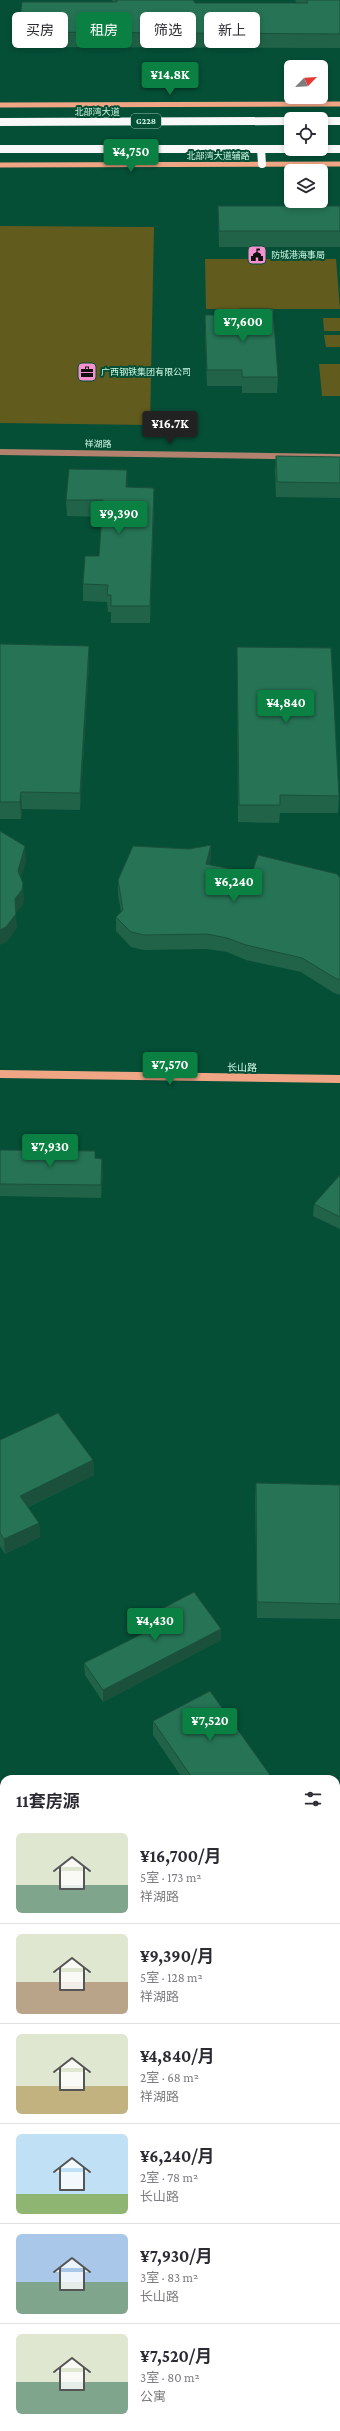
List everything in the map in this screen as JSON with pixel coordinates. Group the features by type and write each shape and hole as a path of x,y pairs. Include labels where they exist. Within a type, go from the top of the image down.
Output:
{"highway":[{"name":"北部湾大道","path":"0,122 284,121"},
{"path":"328,121 340,121"},
{"path":"0,149 284,149"},
{"path":"261,149 262,164"},
{"path":"328,149 340,149"}],"main road":[{"path":"0,105 340,104"},
{"name":"北部湾大道辅路","path":"0,165 340,164"},
{"name":"长山路","path":"0,1074 340,1078"}],"street":[{"name":"祥湖路","path":"0,452 340,457"}],"shaded area":[{"name":"广西钢铁集团有限公司","path":"0,226 154,227 150,425 0,423"},
{"path":"205,259 336,259 340,309 206,309"},
{"path":"323,318 340,318 340,331 324,331"},
{"path":"324,335 340,335 340,347 326,347"},
{"path":"319,364 340,364 340,396 322,396"}],"building":[{"path":"116,0 193,0 195,3 308,3 306,0 340,0 340,34 260,34 260,12 204,12 204,33 196,33 196,12 140,12 140,33 132,33 132,12 76,12 76,32 68,32 68,12 21,12 22,2 117,2"},
{"path":"218,206 328,208 328,206 340,206 340,231 219,231"},
{"path":"239,309 273,309 278,377 242,377 242,370 207,370 205,315 239,315"},
{"path":"276,456 340,457 340,483 277,482"},
{"path":"69,469 127,470 126,487 154,488 150,606 111,606 111,595 107,595 108,585 83,584 85,556 99,556 103,500 66,500"},
{"path":"0,644 89,646 80,793 21,792 20,802 0,802"},
{"path":"237,647 331,648 339,796 280,795 280,805 239,805"},
{"path":"0,831 25,846 18,871 23,883 22,890 15,899 16,914 6,927 0,930"},
{"path":"211,845 206,864 252,873 258,855 337,874 340,878 340,980 302,958 207,934 144,935 131,932 116,917 123,910 118,880 133,846 189,849"},
{"path":"0,1150 95,1151 95,1158 102,1159 101,1185 0,1184"},
{"path":"340,1175 340,1217 314,1204"},
{"path":"58,1413 93,1460 20,1496 39,1523 4,1539 0,1533 0,1440"},
{"path":"256,1483 340,1485 340,1604 257,1602"},
{"path":"194,1592 221,1629 103,1690 84,1663 162,1624 154,1613"},
{"path":"210,1691 270,1775 190,1775 153,1721"}],"place":[{"name":"防城港海事局","path":"257,255"},
{"name":"广西钢铁集团有限公司","path":"87,372"}]}
